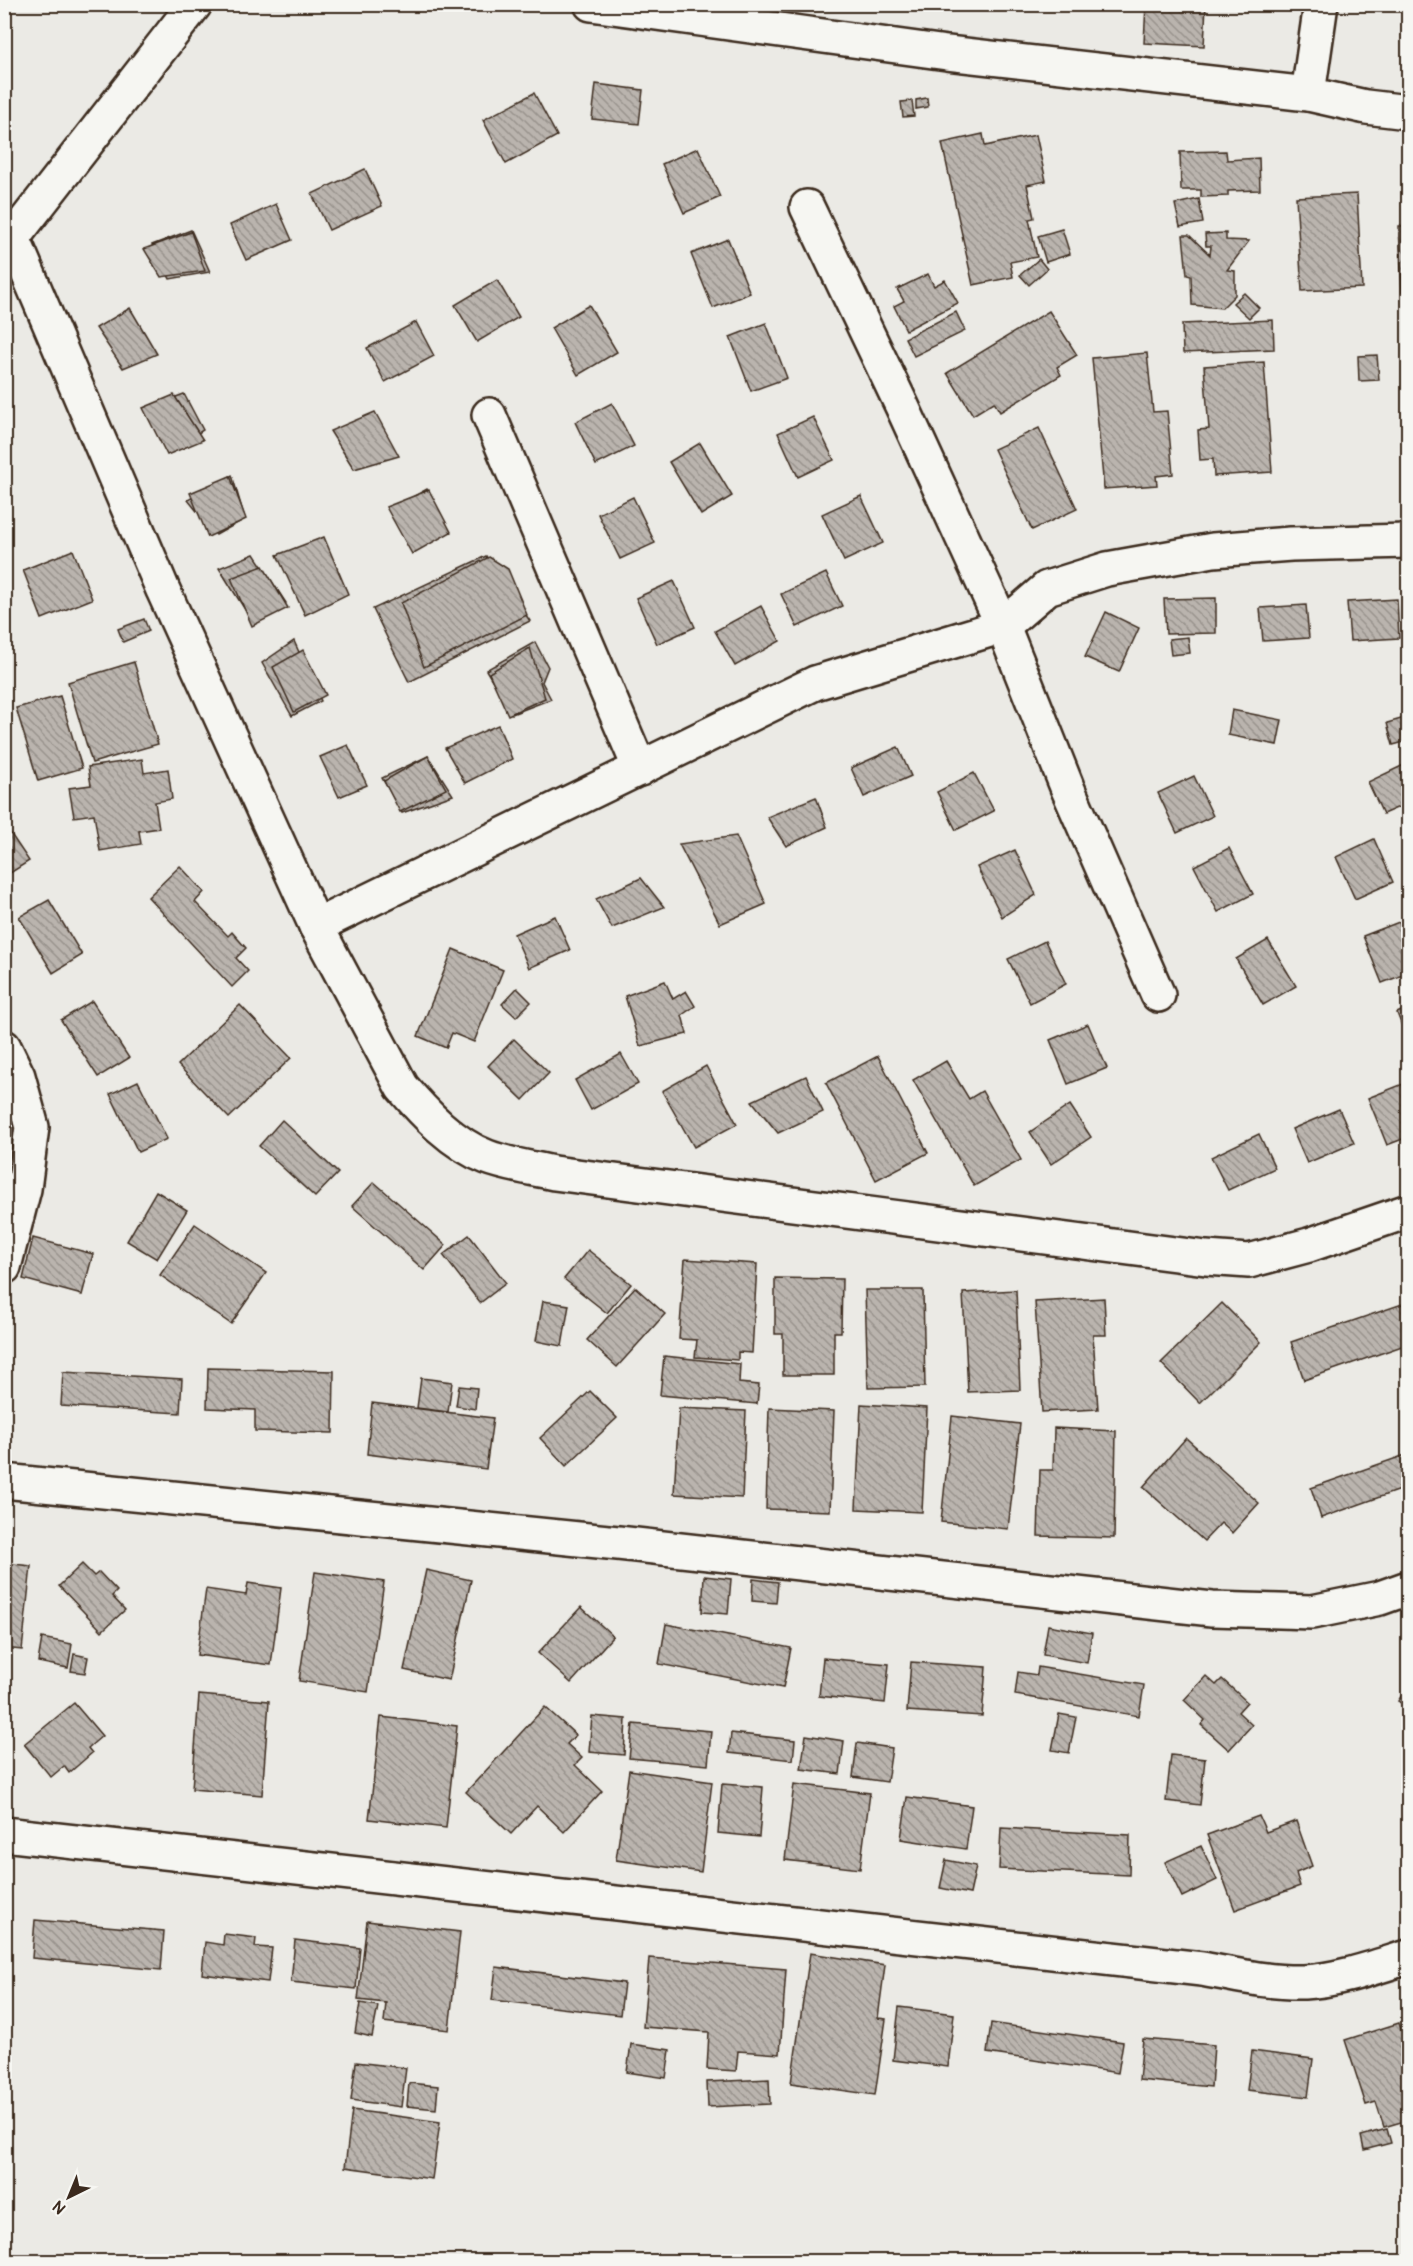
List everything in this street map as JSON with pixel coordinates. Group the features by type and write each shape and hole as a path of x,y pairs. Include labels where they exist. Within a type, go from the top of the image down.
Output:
{"street":[{"path":"195,4 7,240 316,926 402,1087 416,1104 458,1141 485,1156 554,1173 1206,1258 1249,1261 1309,1245 1408,1211"},
{"path":"591,4 947,53 1308,94 1366,107 1408,112"},
{"path":"1308,94 1322,4"},
{"path":"807,207 1003,626 1067,788 1158,995"},
{"path":"489,415 640,769"},
{"path":"316,926 470,849 815,683 1003,626 1047,588 1107,569 1213,550 1291,544 1408,541"},
{"path":"4,1047 18,1076 32,1127 24,1189 4,1267"},
{"path":"4,1481 629,1544 1212,1609 1312,1612 1380,1598 1408,1588"},
{"path":"4,1834 1202,1969 1276,1981 1304,1982 1330,1979 1408,1957"}],"building":[{"path":"1146,4 1206,4 1204,46 1144,43"},
{"path":"596,84 643,90 639,124 592,119"},
{"path":"534,93 557,136 506,164 483,120"},
{"path":"927,98 928,107 916,109 916,100"},
{"path":"912,101 914,116 903,117 901,102"},
{"path":"983,134 985,146 1036,135 1046,181 1027,185 1034,218 1029,219 1037,257 1010,262 1013,277 973,285 942,143"},
{"path":"698,148 720,197 684,213 662,164"},
{"path":"1226,151 1227,160 1259,158 1260,190 1228,191 1228,196 1201,197 1201,190 1181,190 1180,152"},
{"path":"365,169 382,206 329,230 312,194"},
{"path":"1357,194 1362,288 1302,291 1296,197"},
{"path":"1199,199 1203,223 1180,227 1175,204"},
{"path":"276,204 292,240 246,260 230,225"},
{"path":"1399,226 1408,226 1408,291 1402,292"},
{"path":"1062,229 1070,254 1046,262 1038,236"},
{"path":"191,230 210,272 170,279 152,245"},
{"path":"191,232 205,271 161,277 144,249"},
{"path":"1226,233 1226,240 1249,241 1227,270 1235,271 1235,295 1222,308 1192,305 1191,276 1187,275 1183,235 1189,235 1210,255 1211,246 1206,246 1205,234"},
{"path":"728,239 750,293 713,308 691,254"},
{"path":"1039,259 1047,269 1029,285 1020,275"},
{"path":"928,274 934,286 945,280 958,303 906,330 894,306 904,301 897,289"},
{"path":"497,280 519,317 477,342 455,305"},
{"path":"1244,293 1259,308 1249,318 1233,303"},
{"path":"589,305 617,352 578,375 551,328"},
{"path":"130,308 157,354 123,368 96,328"},
{"path":"1049,311 1077,355 1057,367 1061,375 1000,412 994,402 973,415 947,373"},
{"path":"956,312 965,331 914,356 905,338"},
{"path":"1273,320 1274,349 1183,353 1182,324"},
{"path":"416,322 434,356 385,382 367,348"},
{"path":"766,323 787,378 751,391 730,337"},
{"path":"1147,353 1153,412 1167,411 1173,474 1156,476 1157,485 1104,489 1092,358"},
{"path":"1377,355 1379,380 1359,381 1358,356"},
{"path":"1264,362 1272,472 1214,476 1213,459 1200,460 1198,430 1209,429 1204,366"},
{"path":"184,394 203,430 167,453 144,409"},
{"path":"174,395 203,440 167,455 143,408"},
{"path":"612,403 634,446 596,465 575,422"},
{"path":"375,412 399,456 354,469 330,431"},
{"path":"813,417 834,460 798,477 778,433"},
{"path":"1039,428 1077,509 1032,530 994,449"},
{"path":"700,443 732,496 701,515 669,462"},
{"path":"232,475 245,519 216,535 188,500"},
{"path":"230,476 246,519 208,537 190,493"},
{"path":"427,489 446,529 412,549 392,508"},
{"path":"429,490 451,532 412,554 386,507"},
{"path":"861,496 883,543 844,561 822,514"},
{"path":"633,497 655,543 620,559 598,514"},
{"path":"324,537 348,594 305,615 277,555"},
{"path":"73,550 92,599 42,619 23,570"},
{"path":"254,554 286,603 252,621 219,568"},
{"path":"486,556 530,621 409,682 373,609"},
{"path":"489,557 508,569 527,615 424,667 401,603"},
{"path":"263,566 288,608 252,626 231,578"},
{"path":"826,573 842,606 797,627 781,594"},
{"path":"674,581 695,627 657,644 636,598"},
{"path":"1216,598 1216,633 1166,634 1164,599"},
{"path":"1397,599 1399,638 1350,641 1347,602"},
{"path":"1306,605 1309,638 1263,641 1260,608"},
{"path":"761,606 780,641 735,666 715,631"},
{"path":"1106,612 1139,628 1119,672 1085,657"},
{"path":"144,619 149,631 123,642 118,629"},
{"path":"1188,637 1190,653 1171,655 1169,639"},
{"path":"294,641 321,701 292,716 262,663"},
{"path":"535,642 548,667 542,682 551,699 512,714 486,670"},
{"path":"530,648 545,698 508,715 489,673"},
{"path":"303,650 326,695 294,712 273,667"},
{"path":"134,662 158,744 92,763 68,682"},
{"path":"60,696 82,768 38,781 16,708"},
{"path":"1232,710 1282,720 1277,745 1228,735"},
{"path":"1408,717 1408,741 1393,745 1387,723"},
{"path":"498,725 512,759 465,783 445,748"},
{"path":"348,745 367,785 339,797 320,757"},
{"path":"898,747 911,776 864,797 851,768"},
{"path":"428,756 453,795 402,813 382,778"},
{"path":"428,756 446,789 400,812 384,781"},
{"path":"142,759 144,773 168,769 172,799 155,802 159,828 139,831 141,844 100,851 94,814 74,817 69,788 91,785 88,767"},
{"path":"1408,763 1408,803 1383,814 1368,782"},
{"path":"974,773 994,811 956,830 937,792"},
{"path":"1194,776 1213,816 1177,833 1158,793"},
{"path":"816,797 827,827 786,846 767,817"},
{"path":"4,824 29,861 4,877"},
{"path":"736,836 766,904 720,924 679,844"},
{"path":"1374,839 1393,882 1355,899 1336,857"},
{"path":"1229,848 1253,894 1218,912 1194,866"},
{"path":"1015,850 1036,895 1002,917 977,867"},
{"path":"180,866 204,892 195,902 228,936 232,932 246,948 236,958 248,971 232,987 148,897"},
{"path":"641,878 664,907 612,928 596,899"},
{"path":"49,900 82,955 53,973 19,917"},
{"path":"555,916 570,950 529,968 514,934"},
{"path":"1399,922 1408,947 1408,973 1382,983 1363,936"},
{"path":"1268,940 1296,986 1263,1005 1236,959"},
{"path":"1045,941 1066,984 1030,1003 1008,959"},
{"path":"453,949 503,970 474,1042 452,1033 446,1048 418,1036"},
{"path":"665,981 673,999 686,991 695,1006 682,1015 687,1034 640,1046 625,996"},
{"path":"517,988 531,1002 516,1017 502,1004"},
{"path":"92,1001 129,1058 98,1077 61,1020"},
{"path":"240,1005 291,1058 229,1118 178,1065"},
{"path":"1408,1008 1408,1042 1397,1013"},
{"path":"1088,1024 1107,1068 1068,1084 1050,1040"},
{"path":"514,1039 549,1073 523,1100 488,1066"},
{"path":"621,1054 638,1084 591,1110 575,1080"},
{"path":"878,1056 928,1153 876,1180 826,1083"},
{"path":"946,1061 969,1099 982,1091 1021,1160 974,1186 913,1080"},
{"path":"706,1066 737,1124 694,1147 662,1091"},
{"path":"806,1076 823,1112 778,1133 752,1101"},
{"path":"138,1081 167,1139 138,1152 110,1094"},
{"path":"1408,1082 1408,1137 1387,1145 1368,1098"},
{"path":"1070,1105 1091,1137 1051,1164 1030,1132"},
{"path":"1339,1109 1354,1143 1307,1163 1292,1129"},
{"path":"282,1120 338,1173 315,1197 259,1146"},
{"path":"1259,1134 1275,1168 1228,1190 1211,1157"},
{"path":"374,1182 446,1245 424,1270 352,1206"},
{"path":"156,1191 187,1210 157,1259 127,1241"},
{"path":"195,1224 266,1273 231,1324 160,1275"},
{"path":"469,1235 506,1283 480,1303 443,1255"},
{"path":"33,1238 93,1254 82,1295 23,1279"},
{"path":"588,1250 631,1284 607,1313 564,1279"},
{"path":"685,1259 757,1264 752,1353 738,1352 738,1360 695,1357 697,1340 679,1339"},
{"path":"775,1278 842,1279 841,1332 834,1332 834,1375 783,1375 783,1334 775,1334"},
{"path":"635,1287 665,1314 617,1367 587,1340"},
{"path":"865,1290 923,1290 925,1387 868,1388"},
{"path":"1016,1290 1020,1390 968,1392 963,1293"},
{"path":"1104,1298 1106,1335 1093,1335 1098,1409 1042,1412 1035,1302"},
{"path":"543,1301 569,1305 562,1346 536,1341"},
{"path":"1408,1302 1408,1344 1304,1380 1291,1342"},
{"path":"1222,1303 1261,1342 1200,1403 1161,1363"},
{"path":"664,1356 740,1364 739,1383 759,1385 757,1404 660,1395"},
{"path":"208,1368 334,1371 333,1433 255,1431 255,1410 207,1408"},
{"path":"63,1372 182,1379 180,1413 61,1406"},
{"path":"421,1378 452,1382 448,1412 417,1408"},
{"path":"459,1386 477,1388 475,1409 456,1406"},
{"path":"590,1391 617,1418 566,1466 540,1438"},
{"path":"372,1403 493,1418 486,1469 367,1454"},
{"path":"861,1404 927,1408 922,1512 856,1509"},
{"path":"679,1408 746,1411 742,1498 674,1494"},
{"path":"769,1408 834,1411 830,1511 766,1509"},
{"path":"952,1416 1020,1424 1008,1529 941,1522"},
{"path":"1054,1428 1116,1431 1114,1538 1038,1536 1040,1470 1053,1470"},
{"path":"1186,1438 1259,1503 1232,1533 1221,1523 1204,1541 1143,1487"},
{"path":"1408,1454 1408,1487 1321,1518 1311,1488"},
{"path":"4,1563 31,1566 22,1650 4,1648"},
{"path":"82,1564 94,1576 99,1572 117,1591 112,1596 125,1610 102,1631 59,1586"},
{"path":"426,1570 471,1580 449,1680 404,1670"},
{"path":"315,1572 384,1582 368,1692 299,1681"},
{"path":"704,1576 731,1579 728,1614 702,1612"},
{"path":"753,1579 778,1582 776,1603 752,1601"},
{"path":"248,1583 281,1588 271,1665 197,1655 206,1589 246,1595"},
{"path":"581,1607 613,1636 571,1683 538,1653"},
{"path":"666,1624 791,1648 783,1688 659,1664"},
{"path":"1048,1625 1092,1633 1087,1663 1043,1655"},
{"path":"42,1638 72,1644 68,1668 38,1662"},
{"path":"74,1654 88,1657 85,1673 71,1671"},
{"path":"823,1658 889,1664 885,1703 819,1696"},
{"path":"911,1662 986,1667 982,1716 907,1711"},
{"path":"1038,1667 1144,1685 1139,1716 1015,1695 1018,1672 1037,1675"},
{"path":"1206,1676 1216,1685 1222,1679 1247,1702 1238,1712 1252,1725 1229,1750 1201,1725 1205,1720 1184,1700"},
{"path":"1408,1686 1408,1708 1398,1701"},
{"path":"199,1695 269,1701 262,1795 192,1789"},
{"path":"74,1703 102,1736 88,1748 92,1753 69,1773 64,1766 51,1777 24,1744"},
{"path":"545,1707 576,1735 567,1744 582,1758 575,1765 602,1791 564,1832 537,1806 511,1834 466,1792"},
{"path":"1408,1708 1408,1719 1402,1715"},
{"path":"1059,1714 1076,1717 1069,1753 1052,1750"},
{"path":"592,1716 626,1719 624,1755 589,1752"},
{"path":"381,1717 457,1726 446,1828 369,1819"},
{"path":"633,1724 711,1731 708,1765 629,1758"},
{"path":"731,1733 795,1740 793,1760 729,1753"},
{"path":"806,1735 844,1741 840,1774 801,1769"},
{"path":"857,1743 892,1748 887,1782 853,1777"},
{"path":"1171,1755 1205,1759 1200,1805 1166,1801"},
{"path":"629,1770 712,1782 701,1872 616,1860"},
{"path":"722,1784 763,1787 759,1837 718,1833"},
{"path":"794,1784 870,1793 860,1869 785,1860"},
{"path":"907,1797 972,1806 966,1849 901,1839"},
{"path":"1259,1816 1266,1832 1296,1821 1312,1866 1296,1873 1300,1886 1235,1910 1207,1835"},
{"path":"1001,1828 1130,1835 1129,1875 999,1869"},
{"path":"1201,1846 1217,1880 1182,1897 1165,1862"},
{"path":"946,1860 976,1866 970,1894 940,1888"},
{"path":"35,1920 164,1931 161,1970 32,1958"},
{"path":"367,1921 460,1932 449,2030 384,2022 386,2003 358,2000"},
{"path":"224,1934 256,1938 255,1947 272,1948 268,1982 202,1974 205,1942 223,1945"},
{"path":"295,1940 360,1948 356,1989 291,1982"},
{"path":"810,1953 885,1965 878,2018 886,2019 875,2095 791,2083"},
{"path":"649,1958 786,1969 780,2054 738,2051 736,2071 707,2069 709,2032 643,2027"},
{"path":"496,1967 624,1983 620,2015 492,2000"},
{"path":"360,2003 378,2006 372,2037 355,2033"},
{"path":"899,2007 954,2014 948,2067 893,2060"},
{"path":"991,2023 1123,2042 1118,2073 987,2053"},
{"path":"1399,2023 1405,2042 1408,2041 1408,2120 1384,2127 1376,2102 1366,2105 1345,2040"},
{"path":"1143,2039 1214,2045 1211,2087 1139,2080"},
{"path":"631,2044 670,2050 666,2078 627,2072"},
{"path":"1252,2051 1313,2059 1308,2097 1247,2090"},
{"path":"356,2062 406,2068 401,2107 351,2100"},
{"path":"769,2079 770,2104 708,2107 707,2082"},
{"path":"409,2083 438,2086 436,2109 407,2106"},
{"path":"352,2110 440,2122 432,2179 345,2167"},
{"path":"1387,2129 1391,2143 1364,2150 1361,2136"}]}
